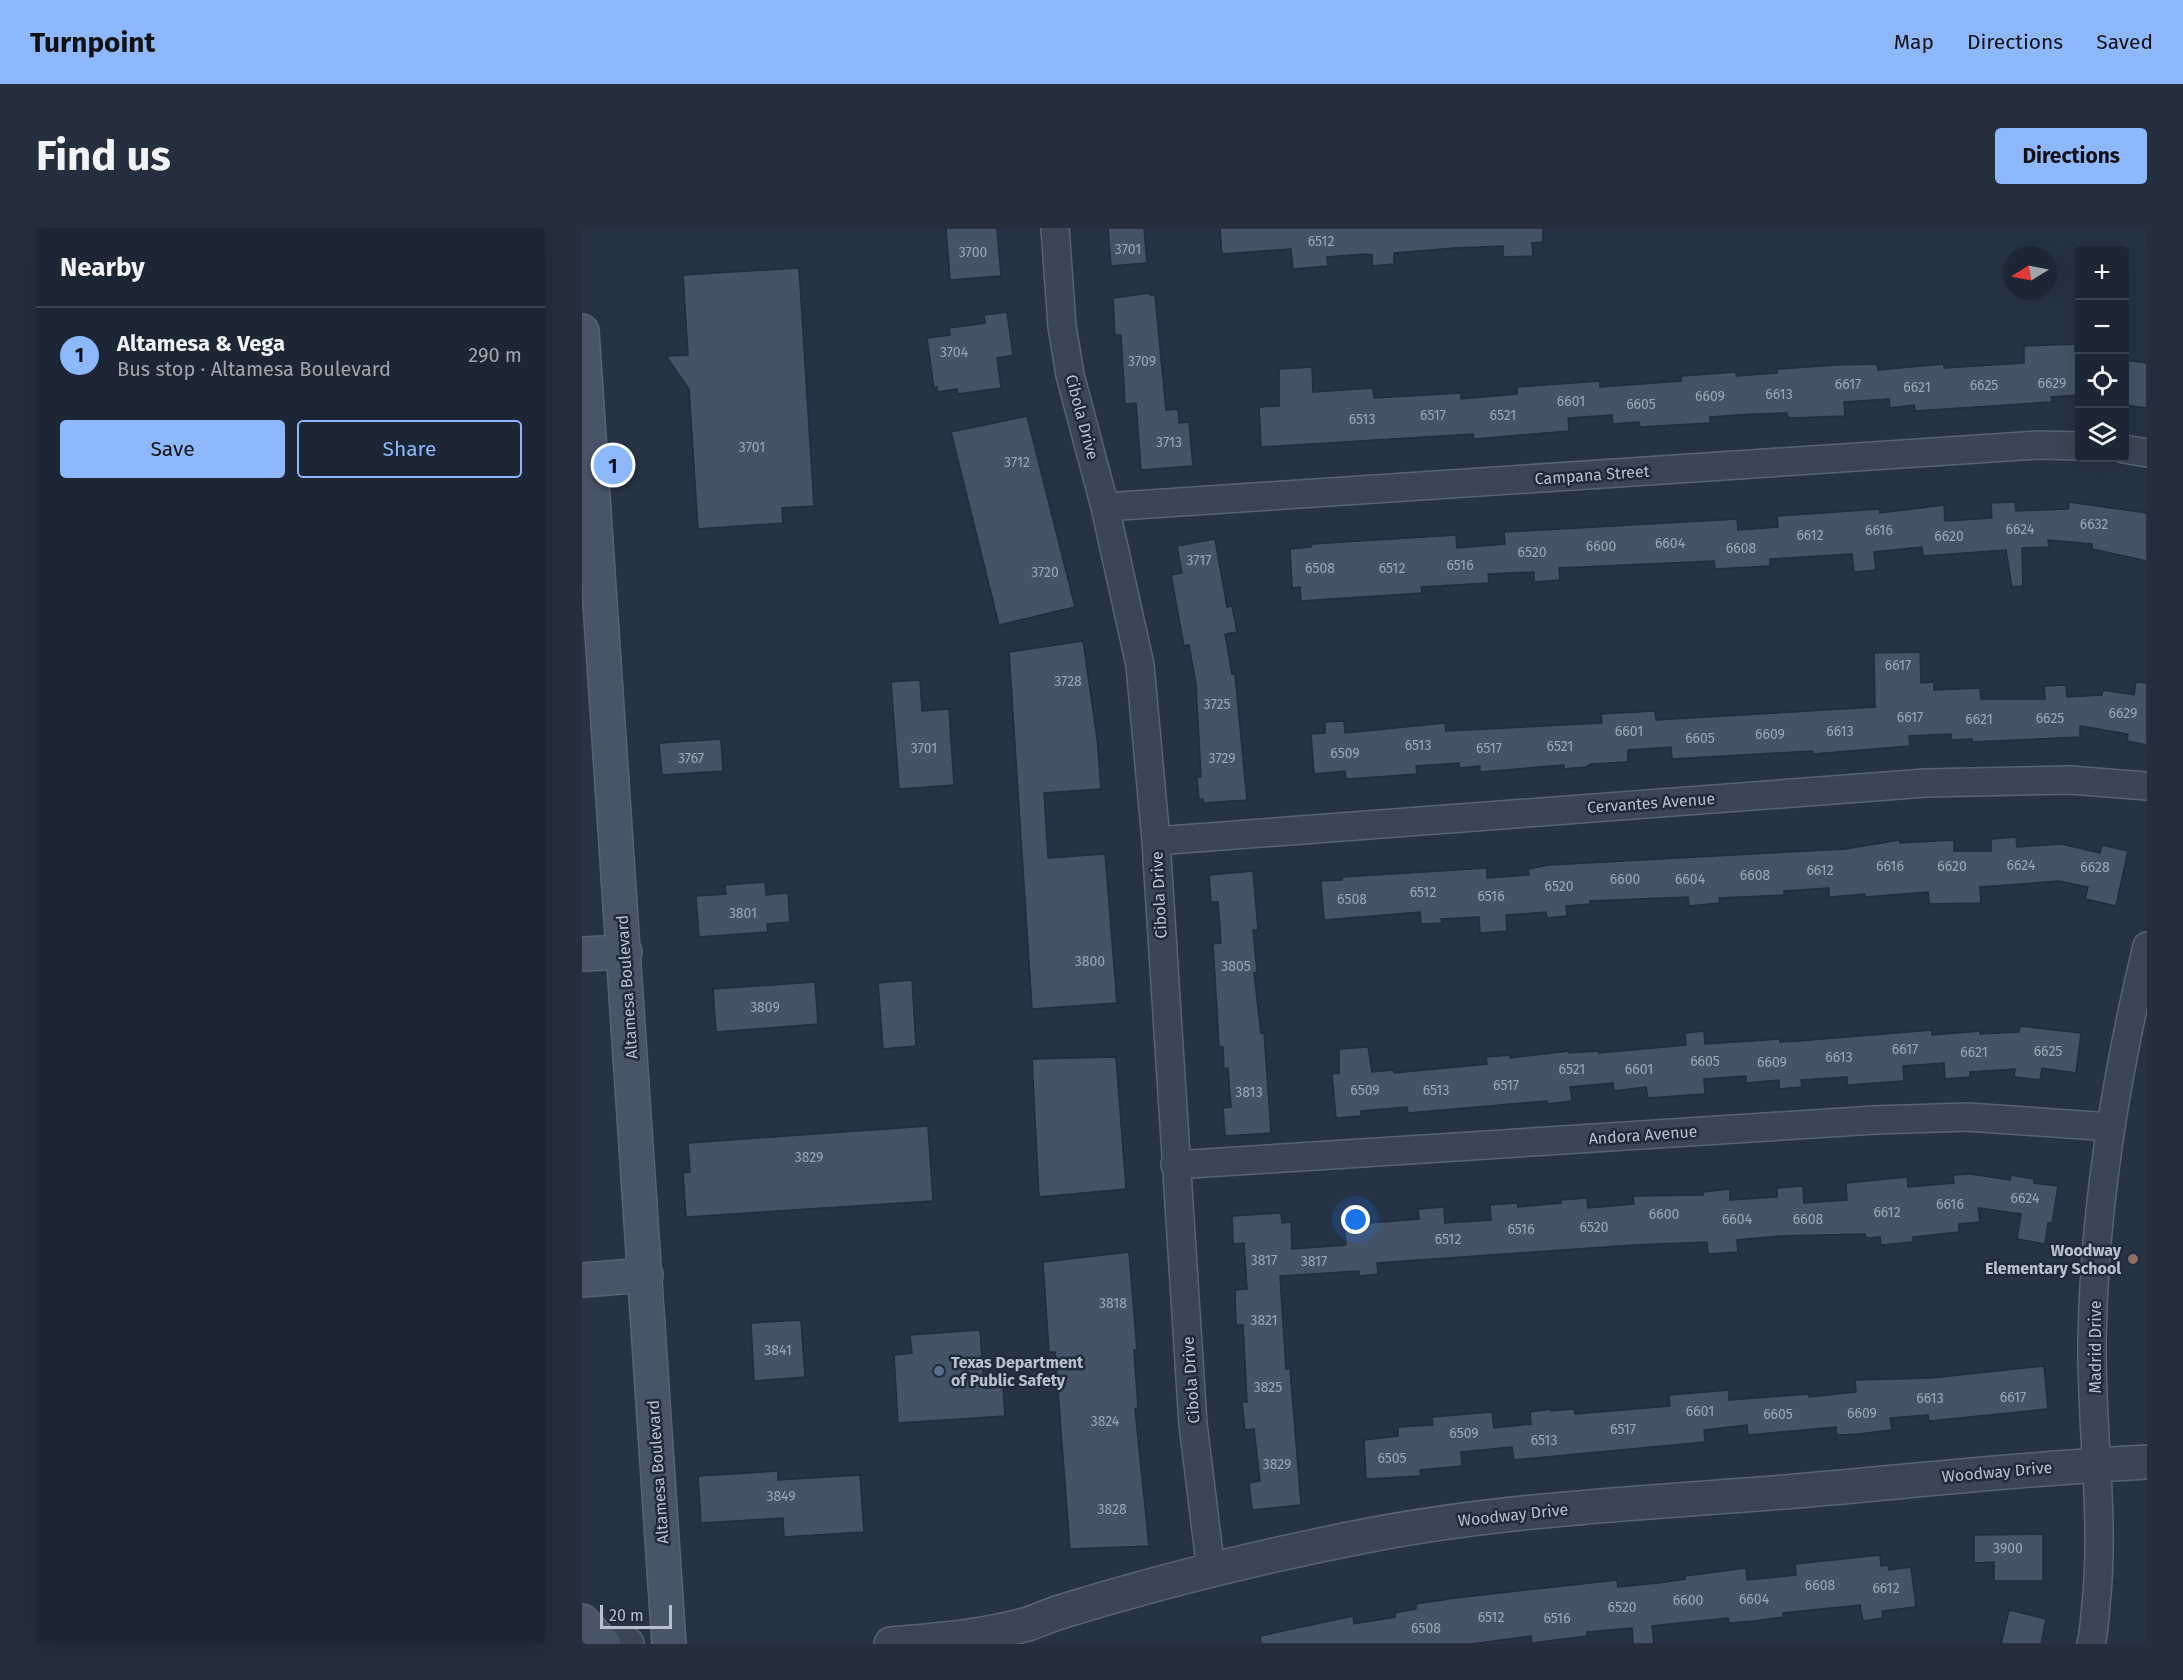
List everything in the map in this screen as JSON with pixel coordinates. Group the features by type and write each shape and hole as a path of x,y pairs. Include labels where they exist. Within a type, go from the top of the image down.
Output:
{"main road":[{"name":"Altamesa Boulevard","path":"582,331 586,448 625,952 669,1644"},
{"path":"582,954 625,952"},
{"path":"582,1280 646,1275"},
{"path":"582,1621 604,1644"}],"street":[{"name":"Cibola Drive","path":"1054,228 1062,326 1070,375 1106,507 1140,665 1156,841 1193,1424 1211,1571"},
{"name":"Campana Street","path":"1106,507 2038,446 2075,446"},
{"path":"2129,450 2147,453"},
{"name":"Cervantes Avenue","path":"1156,841 1926,783 2070,780 2147,786"},
{"name":"Madrid Drive","path":"2091,1644 2100,1558 2092,1342 2096,1258 2111,1127 2133,1004 2147,946"},
{"name":"Andora Avenue","path":"1175,1165 1875,1120 1967,1117 2111,1127"},
{"name":"Woodway Drive","path":"891,1644 968,1636 1024,1625 1056,1613 1211,1571 1367,1536 1438,1523 1655,1500 1796,1491 1972,1473 2147,1462"},
{"path":"598,1644 627,1644"}],"building":[{"path":"946,228 997,228 1001,276 950,280"},
{"path":"1108,228 1144,228 1147,263 1111,266"},
{"path":"1220,228 1543,228 1543,242 1532,243 1533,256 1503,257 1503,246 1455,248 1394,253 1394,264 1372,266 1372,255 1364,254 1327,257 1328,266 1293,269 1291,249 1222,254"},
{"path":"799,268 814,506 782,508 783,523 698,529 689,389 666,356 688,355 683,275"},
{"path":"1150,293 1150,295 1155,295 1166,410 1178,409 1179,423 1189,422 1193,466 1141,470 1136,403 1125,404 1121,335 1115,335 1113,298"},
{"path":"1007,312 1013,355 997,358 1001,388 958,394 957,389 937,392 937,387 934,388 927,338 950,335 949,328 985,323 984,315"},
{"path":"2075,344 2075,395 2051,397 2052,402 1915,411 1914,405 1890,408 1889,399 1844,402 1845,416 1788,418 1787,413 1754,414 1710,417 1710,423 1640,427 1639,422 1613,424 1612,415 1568,418 1569,431 1474,439 1473,434 1261,447 1259,407 1279,406 1279,369 1312,367 1313,392 1373,388 1374,398 1461,393 1461,399 1517,394 1517,387 1600,381 1600,387 1681,381 1681,376 1736,372 1736,376 1777,373 1777,369 1835,365 1877,364 1878,370 1944,364 1944,368 2024,363 2024,346"},
{"path":"2129,361 2147,363 2147,408 2129,406"},
{"path":"1027,416 1075,607 999,625 951,432"},
{"path":"2015,502 2016,511 2068,509 2069,502 2147,513 2147,561 2092,549 2092,544 2048,540 2049,547 2022,548 2023,586 2012,587 2006,550 1923,556 1922,547 1874,552 1876,570 1854,572 1852,554 1770,559 1770,566 1715,569 1714,561 1559,568 1560,580 1534,582 1534,572 1488,574 1489,583 1421,587 1422,593 1301,601 1300,587 1292,588 1290,549 1311,547 1311,544 1456,535 1457,548 1505,544 1504,532 1737,519 1738,530 1778,527 1777,516 1879,509 1880,513 1944,505 1945,521 1992,518 1991,503"},
{"path":"1215,539 1227,607 1232,606 1237,632 1225,634 1232,674 1235,674 1247,800 1204,803 1203,799 1199,800 1197,777 1201,777 1196,684 1189,645 1184,646 1171,575 1182,573 1177,546"},
{"path":"1083,641 1097,738 1101,789 1044,793 1048,858 1105,854 1117,1003 1032,1009 1009,652"},
{"path":"1920,652 1921,683 1934,682 1934,690 1980,688 1981,699 2045,699 2044,686 2066,685 2067,697 2102,695 2103,690 2134,695 2136,682 2147,683 2147,745 2127,741 2128,734 2080,726 2080,737 1972,742 1972,739 1951,740 1951,734 1909,736 1910,746 1813,754 1812,751 1672,759 1671,747 1628,750 1628,762 1591,764 1586,767 1564,769 1564,765 1480,772 1480,766 1459,768 1459,763 1416,766 1417,774 1391,776 1346,779 1345,771 1314,774 1311,734 1325,733 1325,722 1344,721 1345,733 1445,723 1446,731 1602,723 1601,714 1655,711 1656,720 1875,707 1874,653"},
{"path":"920,680 922,711 949,709 954,785 899,789 891,682"},
{"path":"721,739 723,771 662,775 659,743"},
{"path":"2016,837 2017,847 2062,844 2100,853 2102,845 2128,851 2116,906 2085,899 2088,887 2059,881 1980,887 1981,903 1929,904 1928,892 1865,897 1865,894 1829,897 1829,888 1784,891 1784,895 1719,898 1720,903 1689,906 1688,897 1590,901 1590,904 1566,906 1567,916 1547,918 1546,912 1506,915 1507,931 1480,933 1479,917 1441,919 1442,923 1421,924 1420,912 1324,920 1321,881 1342,880 1342,877 1487,868 1487,878 1529,875 1528,869 1549,865 1845,849 1900,840 1900,843 1954,840 1954,851 1991,851 1991,839"},
{"path":"1253,871 1258,930 1253,930 1257,972 1254,973 1261,1033 1264,1032 1271,1133 1225,1136 1223,1108 1231,1107 1228,1068 1224,1069 1223,1047 1219,1047 1213,944 1221,943 1218,902 1211,902 1209,875"},
{"path":"765,882 766,895 788,893 790,922 767,924 768,932 699,937 696,896 726,894 725,885"},
{"path":"912,980 916,1046 883,1049 878,983"},
{"path":"815,982 818,1024 716,1032 713,989"},
{"path":"2020,1026 2081,1033 2076,1073 2042,1068 2040,1080 2014,1077 2015,1069 1970,1072 1970,1077 1945,1079 1944,1063 1903,1066 1904,1081 1847,1085 1847,1077 1801,1080 1802,1087 1779,1089 1779,1080 1746,1083 1746,1076 1704,1079 1705,1094 1648,1098 1646,1087 1614,1091 1613,1083 1570,1087 1572,1101 1547,1104 1547,1101 1408,1113 1407,1107 1361,1111 1361,1116 1336,1118 1332,1074 1339,1073 1339,1049 1368,1047 1372,1072 1394,1070 1394,1073 1487,1064 1486,1057 1510,1055 1510,1058 1569,1051 1569,1053 1599,1051 1599,1053 1686,1045 1685,1033 1704,1031 1705,1044 1780,1039 1780,1042 1798,1041 1932,1030 1932,1035 1980,1031 1980,1034 2019,1032"},
{"path":"1116,1057 1126,1189 1039,1197 1032,1059"},
{"path":"928,1126 933,1201 686,1217 683,1173 690,1172 688,1143"},
{"path":"1970,1174 2010,1180 2011,1175 2034,1179 2034,1183 2058,1186 2052,1223 2048,1223 2045,1244 2017,1239 2021,1214 1978,1208 1980,1222 1959,1224 1959,1232 1913,1237 1913,1242 1881,1245 1880,1237 1866,1238 1865,1234 1779,1236 1737,1240 1738,1252 1708,1254 1707,1242 1634,1245 1377,1263 1378,1274 1359,1276 1359,1271 1280,1276 1286,1369 1290,1368 1301,1505 1252,1510 1249,1483 1260,1481 1254,1429 1245,1430 1242,1402 1247,1402 1243,1325 1236,1325 1235,1290 1247,1289 1244,1243 1233,1244 1232,1216 1281,1213 1282,1223 1291,1222 1292,1249 1346,1245 1343,1215 1369,1213 1370,1223 1419,1219 1418,1209 1444,1207 1445,1223 1491,1220 1490,1205 1517,1203 1518,1207 1587,1198 1588,1208 1634,1204 1633,1196 1703,1195 1703,1192 1730,1189 1730,1200 1777,1197 1777,1188 1803,1186 1804,1203 1847,1200 1846,1183 1907,1177 1908,1187 1954,1183 1953,1175"},
{"path":"1129,1252 1137,1350 1134,1350 1138,1408 1135,1409 1149,1546 1070,1549 1055,1352 1049,1352 1043,1262"},
{"path":"801,1320 805,1377 754,1381 751,1323"},
{"name":"Texas Department of Public Safety","path":"980,1330 984,1388 1003,1387 1005,1416 898,1423 894,1355 912,1353 910,1335"},
{"path":"2044,1366 2048,1409 1929,1421 1928,1415 1890,1418 1892,1430 1858,1434 1837,1435 1836,1427 1748,1435 1747,1425 1704,1430 1705,1442 1514,1460 1512,1447 1461,1452 1462,1466 1420,1470 1421,1476 1366,1479 1364,1440 1398,1436 1398,1427 1433,1425 1432,1417 1492,1412 1494,1428 1531,1424 1530,1412 1551,1409 1551,1411 1574,1409 1575,1414 1670,1406 1669,1395 1729,1390 1729,1400 1809,1394 1809,1397 1856,1392 1855,1380 1931,1378"},
{"path":"778,1471 778,1480 860,1475 864,1532 784,1537 783,1518 701,1523 698,1476"},
{"path":"2043,1534 2043,1581 1994,1581 1994,1562 1974,1563 1974,1535"},
{"path":"1880,1555 1881,1566 1888,1565 1889,1570 1911,1567 1916,1607 1882,1611 1883,1618 1863,1621 1860,1605 1783,1613 1784,1617 1754,1621 1729,1623 1728,1618 1652,1626 1654,1644 1633,1644 1632,1628 1587,1632 1587,1636 1532,1643 1531,1636 1471,1644 1261,1644 1260,1636 1353,1616 1354,1624 1395,1617 1395,1613 1416,1609 1416,1604 1455,1598 1617,1580 1618,1587 1658,1583 1685,1579 1685,1576 1746,1568 1747,1580 1796,1575 1795,1564"},
{"path":"2009,1610 2046,1619 2041,1644 2001,1644"}],"place":[{"name":"Altamesa & Vega","path":"613,465"},
{"name":"Woodway Elementary School","path":"2133,1259"},
{"name":"Texas Department of Public Safety","path":"939,1371"}]}
